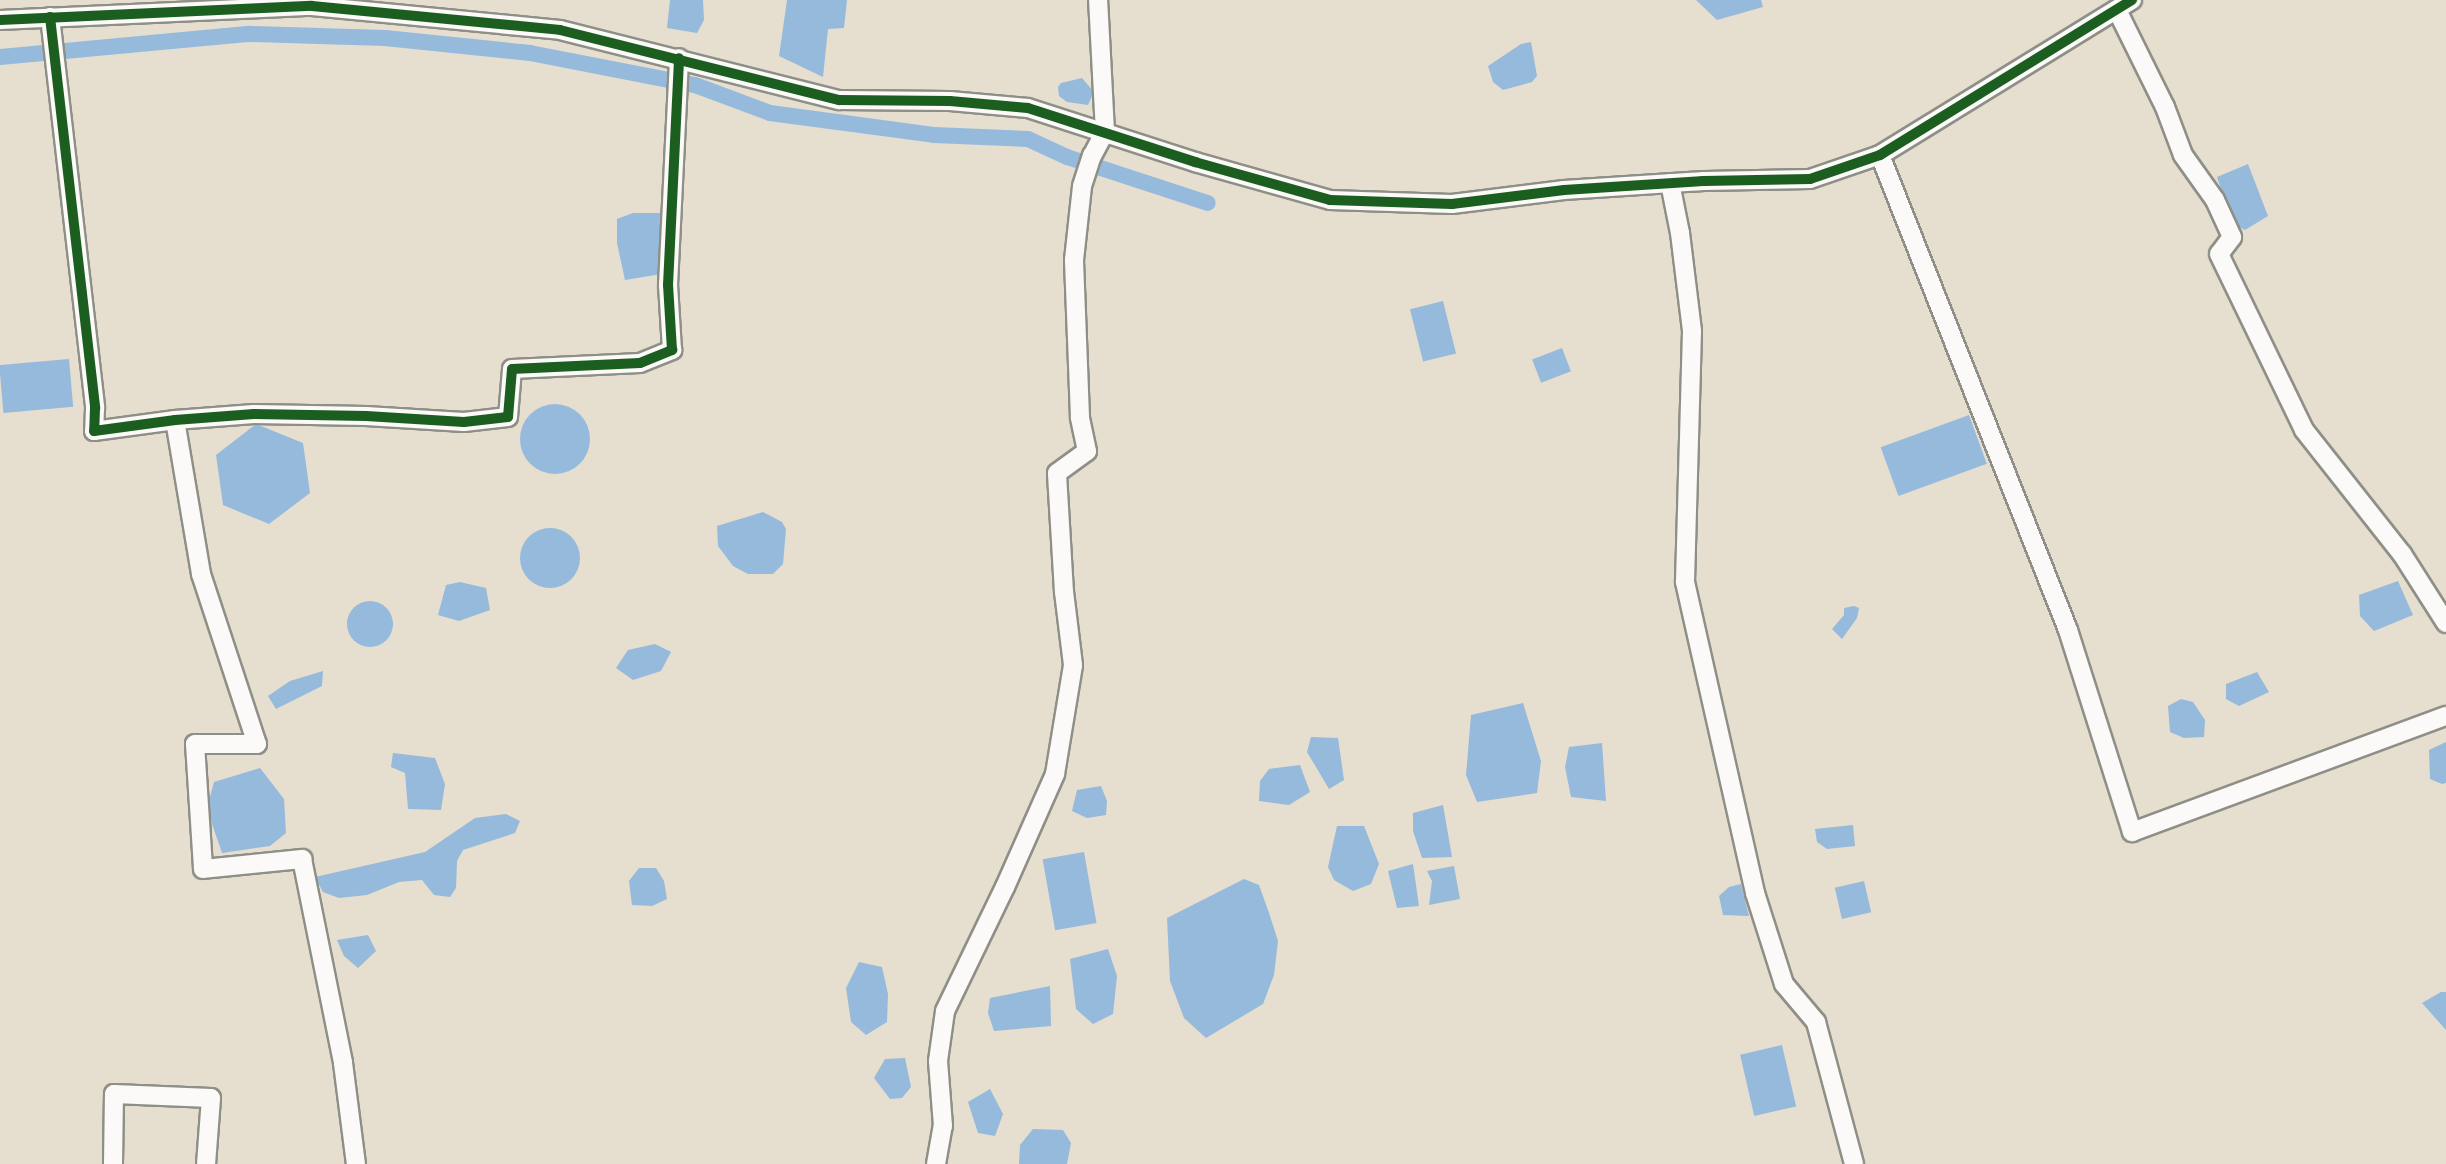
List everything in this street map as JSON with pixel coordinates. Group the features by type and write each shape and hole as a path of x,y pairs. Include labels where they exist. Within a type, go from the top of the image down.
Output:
{"street":[{"path":"936,1164 943,1126 938,1061 945,1011 1055,774 1073,665 1057,473 1087,451 1080,417 1074,260 1082,186 1092,156 1105,132 1098,0"},
{"path":"0,20 311,3 560,30 679,63 839,100 950,101 1028,108 1330,200 1452,204 1564,190 1810,179 1880,155 2125,5 2183,155 2215,200 2232,237 2219,254 2304,430 2402,554 2446,623"},
{"path":"50,17 95,408 94,431 254,414 464,422 508,417 512,369 640,363 672,350 668,285 679,63"},
{"path":"1880,155 2068,630 2132,832 2446,716"},
{"path":"1671,187 1692,331 1685,582 1755,893 1784,984 1816,1022 1854,1164"},
{"path":"175,420 201,574 257,744 195,744 203,869 302,859 343,1063 356,1164"},
{"path":"113,1164 114,1094 211,1098 206,1164"}],"water":[{"path":"670,0 703,0 704,20 697,33 667,28"},
{"path":"787,0 847,0 844,28 828,29 823,77 779,56"},
{"path":"1696,0 1761,0 1763,7 1717,20"},
{"path":"1531,42 1537,76 1532,82 1503,90 1493,82 1488,66 1521,44"},
{"path":"1082,78 1094,92 1088,105 1067,102 1059,96 1061,83"},
{"path":"2248,164 2268,216 2245,230 2232,223 2217,177"},
{"path":"633,213 660,213 666,252 661,274 625,280 617,243 617,219"},
{"path":"1443,301 1456,353 1423,362 1410,309"},
{"path":"1562,348 1571,371 1541,383 1532,359"},
{"path":"69,359 73,407 3,413 0,365"},
{"path":"555,404 580,414 590,439 580,464 555,474 530,464 520,439 530,414"},
{"path":"1969,415 1987,464 1898,496 1881,447"},
{"path":"256,424 303,443 310,493 269,524 223,505 216,455"},
{"path":"763,512 782,522 786,529 783,564 773,574 748,574 733,566 718,546 717,526"},
{"path":"550,528 562,530 571,537 578,546 578,570 571,579 562,586 550,588 538,586 529,579 522,570 520,558 522,546 529,537 538,530"},
{"path":"2398,581 2413,615 2374,631 2360,616 2359,595"},
{"path":"460,582 486,588 490,610 459,621 438,615 446,585"},
{"path":"370,601 386,608 393,624 386,640 370,647 354,640 347,624 354,608"},
{"path":"1844,608 1859,608 1857,618 1842,639 1832,629 1844,615"},
{"path":"655,644 671,652 661,671 633,680 616,668 628,650"},
{"path":"323,671 322,686 276,709 268,696 290,681"},
{"path":"2257,672 2269,692 2239,706 2226,699 2226,684"},
{"path":"2181,699 2193,702 2205,720 2204,737 2184,738 2170,732 2168,706"},
{"path":"1523,703 1541,761 1537,793 1477,802 1466,775 1471,715"},
{"path":"1311,737 1338,738 1344,780 1329,789 1307,752"},
{"path":"2446,742 2446,783 2442,784 2430,779 2429,750"},
{"path":"1602,743 1606,801 1571,797 1565,767 1569,747"},
{"path":"393,753 435,758 445,784 441,810 408,809 405,773 391,767"},
{"path":"1300,765 1310,792 1289,805 1259,801 1260,781 1269,769"},
{"path":"260,768 284,799 286,833 270,846 222,853 211,821 209,801 214,782"},
{"path":"1101,786 1107,801 1106,815 1087,818 1072,811 1077,790"},
{"path":"1443,805 1452,857 1422,858 1413,831 1413,813"},
{"path":"506,814 520,821 515,833 463,850 457,861 456,888 450,897 434,895 422,880 399,882 367,895 339,898 323,892 315,877 425,852 475,818"},
{"path":"1853,825 1855,846 1827,849 1817,842 1815,829"},
{"path":"1337,826 1364,826 1379,864 1371,884 1353,891 1334,880 1328,867"},
{"path":"1084,852 1097,923 1055,930 1043,859"},
{"path":"1413,864 1419,906 1397,908 1388,871"},
{"path":"1454,866 1460,899 1429,905 1432,881 1427,871"},
{"path":"639,868 656,868 664,881 667,899 652,906 632,905 629,881"},
{"path":"1244,879 1259,885 1278,941 1274,975 1263,1004 1206,1038 1184,1018 1170,981 1167,918"},
{"path":"1864,881 1871,912 1842,919 1835,888"},
{"path":"1741,884 1749,916 1723,915 1719,896 1729,887"},
{"path":"368,935 376,951 358,968 344,956 337,940"},
{"path":"1108,949 1117,976 1113,1014 1093,1024 1076,1009 1070,959"},
{"path":"859,962 882,967 888,994 887,1022 866,1035 851,1022 846,988"},
{"path":"1050,986 1051,1026 994,1031 988,1013 990,998"},
{"path":"2446,992 2446,1030 2422,1003"},
{"path":"1782,1045 1796,1106 1754,1116 1740,1055"},
{"path":"905,1058 911,1087 902,1098 890,1099 874,1078 885,1059"},
{"path":"990,1089 1003,1114 995,1136 978,1133 968,1102"},
{"path":"1033,1129 1063,1130 1071,1143 1067,1164 1019,1164 1020,1145"}],"waterway":[{"path":"0,57 250,34 385,38 530,53 695,85 770,113 934,135 1028,139 1067,157 1208,203"}],"cycle path":[{"path":"0,20 312,6 560,30 839,100 950,101 1028,108 1195,162 1330,200 1452,204 1564,190 1704,181 1810,179 1880,155 2132,0"},
{"path":"50,17 95,408 94,431 254,414 464,422 508,417 512,369 640,363 672,350 668,285 679,58"}]}
